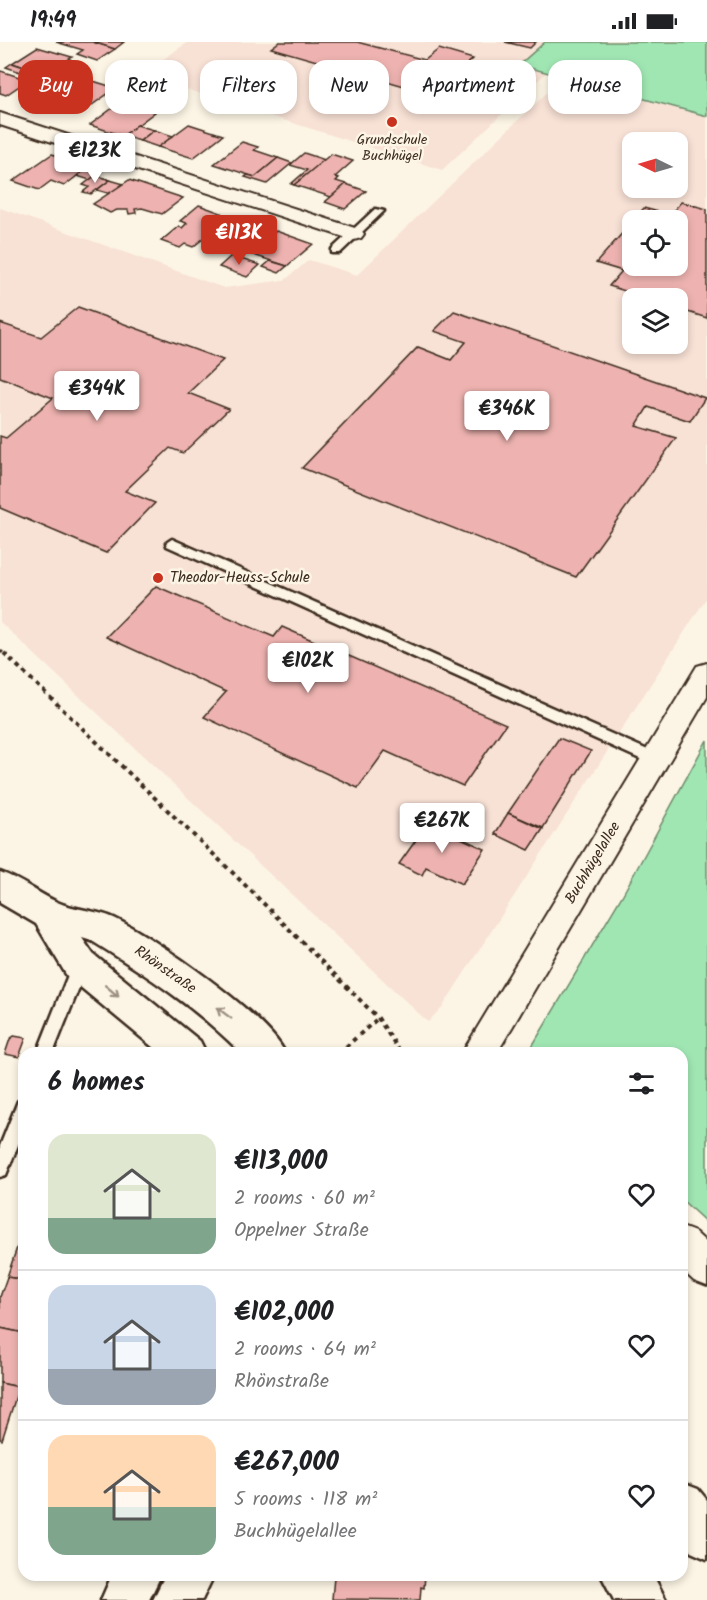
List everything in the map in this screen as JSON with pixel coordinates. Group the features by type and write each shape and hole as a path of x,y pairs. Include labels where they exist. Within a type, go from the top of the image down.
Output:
{"main road":[{"name":"Rhönstraße","path":"0,886 48,914 102,929 159,964 231,1018 260,1047"},
{"name":"Rhönstraße","path":"48,914 80,965 180,1047"},
{"path":"688,1512 707,1536"},
{"path":"124,1600 135,1581"},
{"path":"176,1600 187,1581"},
{"path":"629,1581 643,1600"}],"street":[{"path":"0,119 354,234"},
{"name":"Buchhügelallee","path":"483,1047 707,673"},
{"path":"688,1251 707,1268"}],"lane":[{"path":"336,251 379,211"},
{"path":"172,543 654,759"},
{"path":"47,1047 80,965"},
{"path":"0,1169 18,1122"}],"path":[{"path":"0,650 234,874 378,1018 398,1047"},
{"path":"346,1047 378,1018"}],"shaded area":[{"path":"188,42 545,42 525,60 401,60 401,114 502,114 442,170 265,114 297,114 297,60 200,60 200,94 188,90 188,60 162,60"},
{"path":"536,70 546,73 536,82"},
{"path":"548,91 548,114 642,114 642,100 707,117 707,597 443,1006 428,1022 0,622 0,208 224,288 285,280 309,260 357,275 525,114 536,114 536,103"}],"green space":[{"path":"545,42 707,42 707,116 642,98 642,60 548,60 548,73 536,70 536,60 525,60"},
{"path":"707,740 707,1223 688,1206 688,1047 532,1047 622,896"}],"building":[{"path":"56,42 93,42 115,49 97,61 77,54 83,50"},
{"path":"93,42 124,42 115,49"},
{"path":"279,42 357,42 425,60 401,60 401,85 389,82 389,60 313,60 271,48"},
{"path":"505,42 536,42 530,48"},
{"path":"37,47 72,57 68,60 18,60 18,65 12,63"},
{"path":"439,49 472,60 425,60"},
{"path":"12,63 18,65 18,71 6,67"},
{"path":"1,71 18,77 18,87 6,95 0,93"},
{"path":"93,81 105,85 105,96 93,104"},
{"path":"105,114 152,114 123,136 90,125"},
{"path":"189,124 223,135 193,158 158,147"},
{"path":"137,125 154,130 140,141 123,136"},
{"path":"154,130 173,136 158,147 140,141"},
{"path":"242,142 258,147 254,150 278,158 255,177 214,164"},
{"path":"304,153 325,160 294,185 291,184 307,170 290,165"},
{"path":"52,154 90,166 64,186 51,181 39,190 13,181"},
{"path":"331,154 353,161 335,177 339,178 336,181 346,184 331,197 294,185"},
{"path":"278,158 292,163 267,184 245,177 248,175 255,177"},
{"path":"89,167 101,171 90,180 77,176"},
{"path":"96,175 110,180 91,194 83,192 89,187 83,185"},
{"path":"110,180 124,184 111,194 97,190"},
{"path":"129,180 183,198 162,214 142,208 135,209 136,213 129,214 128,210 117,210 110,213 93,204"},
{"path":"346,184 366,191 345,209 325,202"},
{"path":"681,202 707,209 707,318 688,312 688,288 622,288 622,290 609,286 622,271 622,276 688,276 688,210 674,210"},
{"path":"199,205 221,213 215,218 223,221 237,218 251,222 231,241 220,237 215,242 204,238 193,247 185,244 180,248 161,241 179,226 182,228 187,223 180,221"},
{"path":"276,231 313,244 287,266 250,254"},
{"path":"622,233 622,271 596,263"},
{"path":"231,256 260,265 247,277 219,267"},
{"path":"270,261 287,266 279,273 263,267"},
{"path":"78,307 223,360 188,393 229,409 183,453 170,448 125,491 155,503 106,553 0,508 0,436 6,438 53,398 0,377 0,323 41,337"},
{"path":"454,311 705,398 690,421 648,407 636,426 676,438 576,577 302,468 418,347 451,360 466,342 434,331"},
{"name":"Theodor-Heuss-Schule","path":"156,586 274,637 282,627 506,724 463,786 385,751 358,788 204,717 226,692 106,637"},
{"path":"559,738 591,751 543,828 508,813"},
{"path":"508,813 543,829 529,850 495,834"},
{"path":"428,823 485,849 462,884 426,867 422,875 399,864"},
{"path":"14,1036 26,1038 23,1047 18,1047 18,1057 5,1054 10,1039"},
{"path":"18,1245 18,1279 7,1277"},
{"path":"7,1277 18,1279 18,1332 0,1328 0,1297"},
{"path":"0,1328 18,1332 18,1387 0,1383"},
{"path":"0,1383 18,1387 18,1390 2,1440 0,1439"},
{"path":"334,1581 425,1581 424,1588 421,1587 420,1600 332,1599"}],"place":[{"name":"Grundschule Buchhügel","path":"392,122"},
{"name":"Theodor-Heuss-Schule","path":"158,578"}]}
